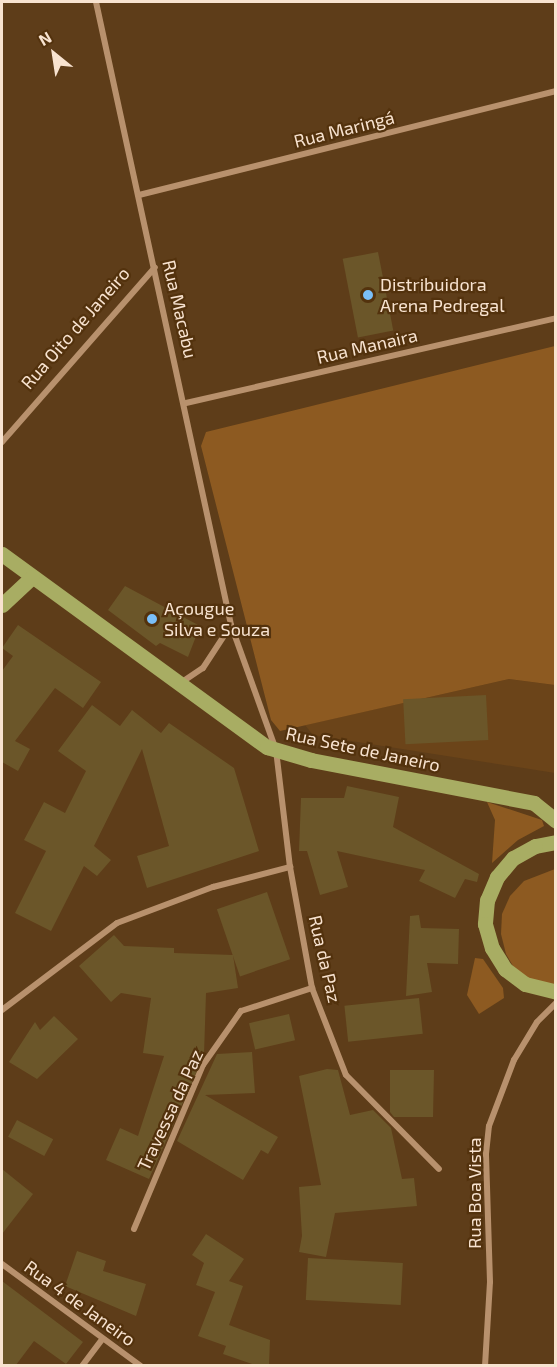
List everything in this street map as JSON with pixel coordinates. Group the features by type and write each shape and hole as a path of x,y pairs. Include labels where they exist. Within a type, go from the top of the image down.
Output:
{"main road":[{"name":"Rua Sete de Janeiro","path":"2,554 179,684 276,750 534,803 555,820"},
{"path":"2,605 32,577"},
{"path":"555,842 535,846 513,858 497,877 487,900 485,924 492,948 505,969 525,984 555,992"}],"street":[{"name":"Rua Macabu","path":"96,2 186,403 231,625 276,750"},
{"name":"Rua Maringá","path":"139,195 555,91"},
{"name":"Rua Oito de Janeiro","path":"2,442 155,267"},
{"name":"Rua Manaira","path":"186,403 555,318"},
{"path":"179,684 203,668 231,625"},
{"name":"Rua da Paz","path":"276,750 290,867 312,988 346,1075 440,1169"},
{"path":"2,1010 117,923 213,887 290,867"},
{"name":"Travessa da Paz","path":"134,1229 203,1065 241,1011 312,988"},
{"name":"Rua Boa Vista","path":"485,1365 490,1282 486,1154 489,1126 514,1060 537,1022 555,1004"},
{"name":"Rua 4 de Janeiro","path":"2,1264 102,1339 141,1365"},
{"path":"82,1365 102,1339"}],"shaded area":[{"path":"555,346 555,685 509,679 280,731 271,720 201,446 206,432"},
{"path":"509,679 555,685 555,773 313,735 305,725"},
{"path":"487,802 542,820 544,826 518,840 492,863 495,820"},
{"path":"555,869 555,989 533,983 516,971 506,954 501,934 502,914 510,896 524,881"},
{"path":"475,958 483,959 503,988 504,998 479,1014 467,995"}],"building":[{"name":"Distribuidora Arena Pedregal","path":"378,252 393,331 358,337 343,259"},
{"name":"Açougue Silva e Souza","path":"125,586 200,626 188,657 160,643 156,646 108,610"},
{"path":"18,625 101,682 83,708 55,688 15,741 30,749 18,771 2,762 2,671 13,656 2,648"},
{"path":"486,695 488,740 405,744 403,699"},
{"path":"92,705 120,726 132,710 161,733 169,723 234,768 259,851 147,888 137,856 169,846 142,749 94,846 111,860 97,876 84,866 51,931 15,913 46,851 24,840 44,802 65,813 86,771 58,751"},
{"path":"347,786 399,797 393,827 479,874 477,882 465,879 455,898 419,881 425,870 337,851 348,887 320,895 307,851 299,851 301,798 344,798"},
{"path":"267,892 290,959 240,976 217,909"},
{"path":"419,915 421,928 459,929 458,964 427,963 432,992 406,996 410,916"},
{"path":"114,935 124,946 174,948 174,953 233,955 238,988 206,993 204,1055 149,1179 106,1160 120,1128 138,1136 164,1056 143,1053 151,998 121,993 111,1002 79,966"},
{"path":"419,998 423,1034 348,1042 344,1006"},
{"path":"289,1014 295,1040 255,1050 249,1023"},
{"path":"54,1016 78,1039 37,1079 9,1062 35,1022 40,1030"},
{"path":"252,1052 255,1093 205,1095 278,1137 268,1154 261,1150 243,1180 177,1141 217,1054"},
{"path":"327,1069 338,1070 350,1115 373,1110 391,1128 402,1179 414,1178 417,1206 335,1213 326,1257 299,1252 302,1236 299,1187 321,1185 299,1076"},
{"path":"390,1070 434,1070 433,1117 394,1117 390,1112"},
{"path":"17,1120 53,1139 44,1156 8,1137"},
{"path":"2,1169 33,1194 2,1234"},
{"path":"206,1234 244,1259 229,1281 243,1286 229,1325 270,1340 269,1365 255,1365 223,1354 226,1346 198,1336 215,1292 196,1285 204,1263 192,1255"},
{"path":"77,1251 106,1261 103,1271 146,1284 136,1316 65,1286"},
{"path":"308,1258 403,1263 401,1305 306,1300"},
{"path":"2,1281 83,1342 66,1364 34,1341 16,1365 2,1365"}],"place":[{"name":"Distribuidora Arena Pedregal","path":"368,295"},
{"name":"Açougue Silva e Souza","path":"152,619"}]}
